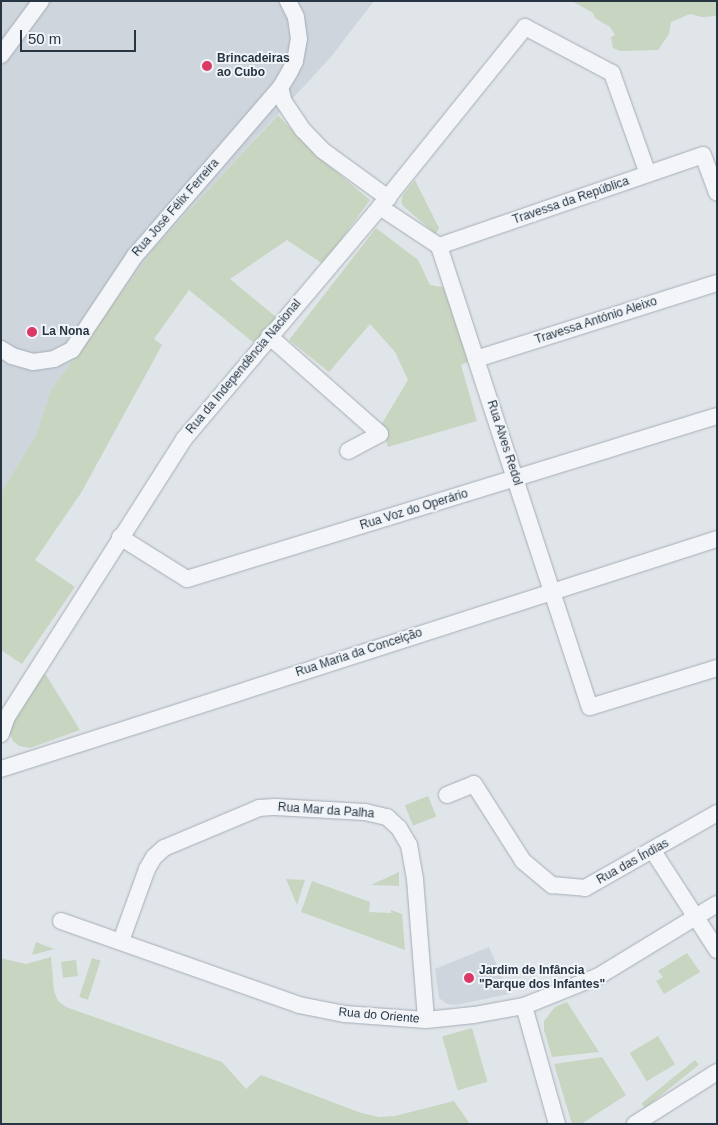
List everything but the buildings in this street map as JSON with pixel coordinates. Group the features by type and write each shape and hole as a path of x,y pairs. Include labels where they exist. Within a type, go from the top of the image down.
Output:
{"street":[{"path":"1,55 41,1"},
{"name":"Rua José Félix Ferreira","path":"1,349 12,356 33,362 54,359 72,350 134,257 280,88 295,61 298,50 296,16 288,1"},
{"name":"Rua da Independência Nacional","path":"1,734 7,717 184,439 384,202 525,27 612,73 648,174"},
{"path":"280,88 284,102 303,130 322,150 439,246"},
{"name":"Travessa da República","path":"439,246 703,156 717,193"},
{"name":"Rua Alves Redol","path":"439,246 590,707 717,668"},
{"name":"Travessa António Aleixo","path":"476,359 717,283"},
{"path":"269,336 380,434 348,451"},
{"name":"Rua Voz do Operário","path":"120,537 187,579 717,416"},
{"name":"Rua Maria da Conceição","path":"2,764 717,538"},
{"name":"Rua das Índias","path":"447,796 474,784 523,861 552,885 585,888 717,813"},
{"name":"Rua Mar da Palha","path":"121,941 148,869 154,857 164,848 259,808 275,807 365,812 387,817 399,828 409,845 415,879 426,1020"},
{"path":"653,851 717,950"},
{"name":"Rua do Oriente","path":"60,920 299,1005 344,1014 426,1020 474,1015 524,1006 599,976 717,904"},
{"path":"524,1006 557,1124"},
{"path":"635,1124 717,1072"}],"shaded area":[{"path":"1,1 374,1 330,58 154,248 51,390 36,435 1,492"},
{"name":"Jardim de Infância \"Parque dos Infantes\"","path":"489,947 509,994 456,1005 447,1004 439,998 435,969"}],"green space":[{"path":"572,1 717,1 717,16 702,17 690,14 671,22 669,34 658,50 620,51 613,48 611,37 615,35 610,27 595,18 593,13"},
{"path":"278,115 313,152 370,200 323,264 287,240 230,279 276,317 254,343 189,290 154,339 162,345 81,493 35,560 75,587 22,664 1,650 1,492 36,435 51,390 154,248"},
{"path":"415,180 439,228 436,234 403,206 401,202 403,195"},
{"path":"376,228 418,260 430,285 443,287 472,360 461,365 477,421 388,447 381,425 408,380 395,352 370,324 329,372 289,340"},
{"path":"43,670 80,730 30,748 19,746 13,741 9,732 16,715"},
{"path":"428,796 436,816 413,826 405,805"},
{"path":"399,872 399,886 371,885"},
{"path":"286,879 305,880 297,905"},
{"path":"312,881 370,902 369,912 391,913 391,910 402,914 405,950 301,912"},
{"path":"36,942 54,949 32,955"},
{"path":"687,953 700,972 664,994 656,981 663,977 658,971"},
{"path":"51,957 54,991 58,1001 66,1007 222,1062 246,1089 261,1075 361,1113 379,1117 395,1116 454,1101 470,1124 1,1124 1,958 26,964"},
{"path":"92,958 101,961 88,1000 79,997"},
{"path":"76,960 78,976 63,978 61,962"},
{"path":"567,1002 599,1052 552,1057 544,1030 544,1021 555,1007"},
{"path":"472,1028 487,1082 458,1090 442,1037"},
{"path":"658,1036 675,1064 647,1081 630,1053"},
{"path":"602,1057 626,1095 581,1124 572,1124 554,1064"},
{"path":"695,1060 699,1065 645,1108 641,1103"}],"place":[{"name":"Brincadeiras ao Cubo","path":"207,66"},
{"name":"La Nona","path":"32,332"},
{"name":"Jardim de Infância \"Parque dos Infantes\"","path":"469,978"}]}
